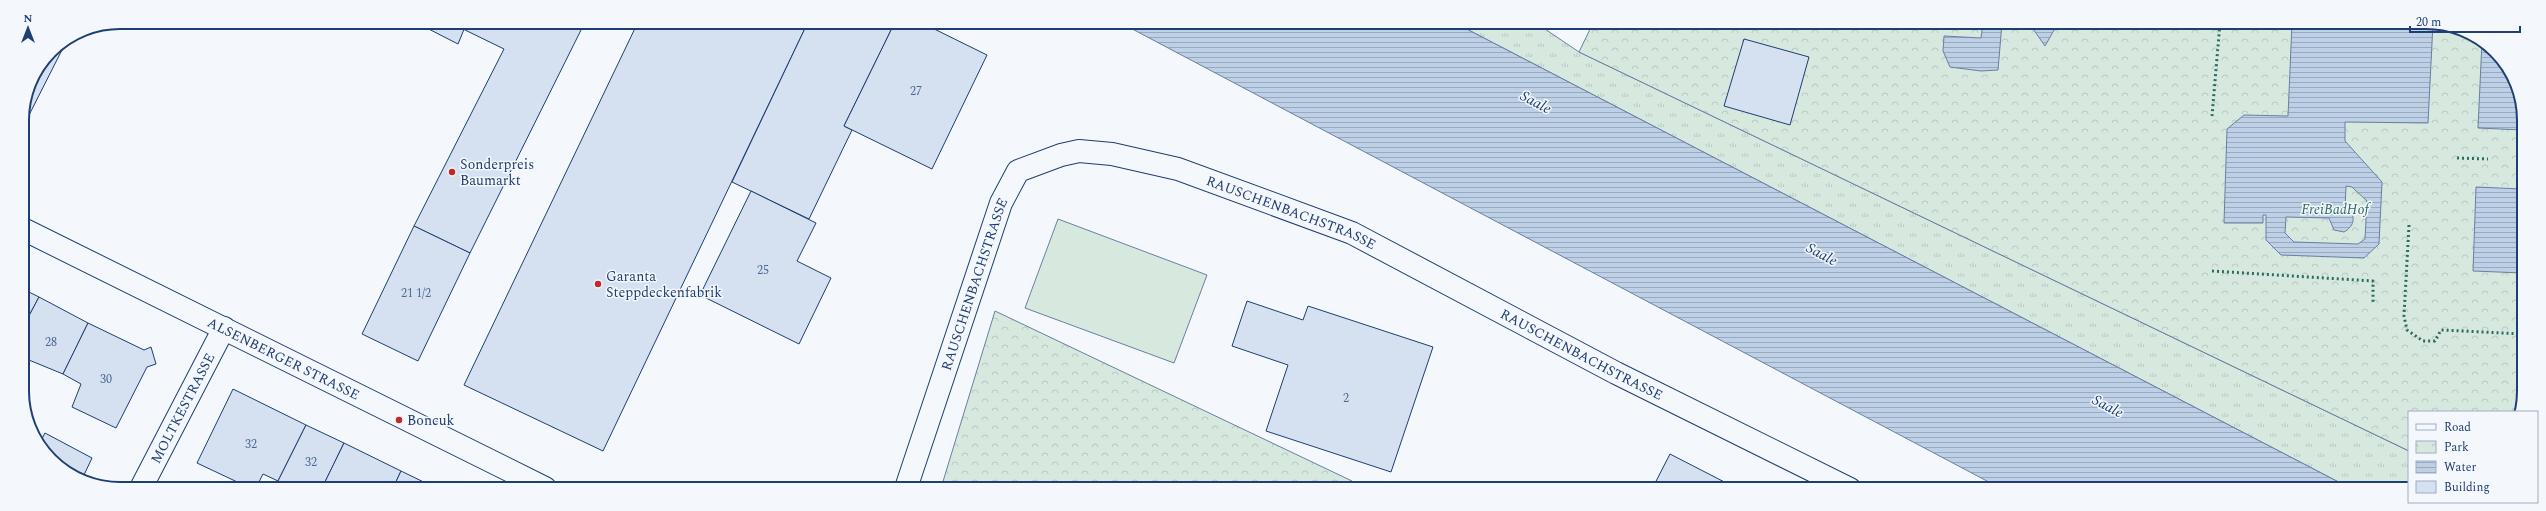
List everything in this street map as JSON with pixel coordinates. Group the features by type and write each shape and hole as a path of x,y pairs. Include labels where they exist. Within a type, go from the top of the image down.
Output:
{"street":[{"name":"RAUSCHENBACHSTRASSE","path":"908,482 1001,203 1018,171 1061,155 1079,151 1112,154 1178,169 1352,233 1616,373 1836,482"},
{"name":"ALSENBERGER STRASSE","path":"29,231 533,482"},
{"name":"MOLTKESTRASSE","path":"143,482 224,328"}],"green space":[{"path":"1467,29 1545,29 1579,52 2408,451 2408,482 2339,482"},
{"name":"FreiBadHof","path":"1590,29 2426,29 2450,32 2461,36 2477,44 2498,64 2508,80 2516,108 2517,391 2515,411 2408,411 2408,451 1579,52"},
{"path":"1058,219 1207,275 1174,363 1025,308"},
{"path":"995,311 1352,481 1351,482 943,482"}],"water":[{"name":"Saale","path":"1132,29 1467,29 2339,482 1989,482"},
{"path":"1982,29 2001,29 1998,70 1981,71 1950,67 1943,51 1944,36 1981,38"},
{"path":"2033,29 2055,29 2045,46"},
{"path":"2292,29 2433,30 2428,123 2345,122 2345,141 2382,182 2379,244 2364,258 2281,255 2266,240 2266,215 2263,215 2263,223 2224,223 2227,129 2244,115 2288,116","holes":["2346,186 2352,187 2367,201 2365,239 2358,244 2294,242 2285,233 2286,217 2329,218 2334,230 2344,232 2348,229 2352,223 2353,217 2349,211 2345,209"]},
{"path":"2482,48 2498,64 2508,80 2515,102 2517,130 2478,128"},
{"path":"2476,187 2517,189 2517,273 2473,271"}],"building":[{"path":"429,29 464,29 458,44"},
{"path":"463,29 582,29 470,253 414,226 504,49"},
{"name":"Garanta Steppdeckenfabrik","path":"635,29 805,29 603,451 464,385"},
{"path":"805,29 892,29 844,126 852,130 809,219 732,182"},
{"path":"892,29 934,29 987,55 932,169 844,126"},
{"path":"1744,39 1809,57 1790,125 1724,106"},
{"path":"62,49 29,115 32,96 38,80 51,60"},
{"path":"751,191 816,223 797,261 831,278 799,344 700,295"},
{"path":"414,226 470,253 418,361 362,334"},
{"path":"29,292 39,297 29,316"},
{"path":"39,297 88,323 63,374 29,360 29,316"},
{"path":"1247,301 1303,320 1308,306 1433,347 1391,472 1266,431 1288,365 1232,346"},
{"path":"88,323 144,350 151,347 156,364 147,367 116,428 72,407 81,384 63,374"},
{"path":"233,389 306,425 278,481 263,474 259,482 237,482 197,463"},
{"path":"306,425 344,443 325,482 278,481"},
{"path":"45,433 92,458 84,475 74,470 60,460 42,438"},
{"path":"344,443 401,471 396,482 325,482"},
{"path":"1670,454 1724,482 1656,482"},
{"path":"401,471 424,482 396,482"}],"hedge":[{"path":"2212,116 2219,29"},
{"path":"2457,158 2488,159"},
{"path":"2409,225 2404,316 2407,330 2423,341 2435,341 2441,330 2517,334"},
{"path":"2212,271 2373,281 2373,304"}],"place":[{"name":"Sonderpreis Baumarkt","path":"452,172"},
{"name":"Garanta Steppdeckenfabrik","path":"598,284"},
{"name":"Boncuk","path":"399,420"}]}
